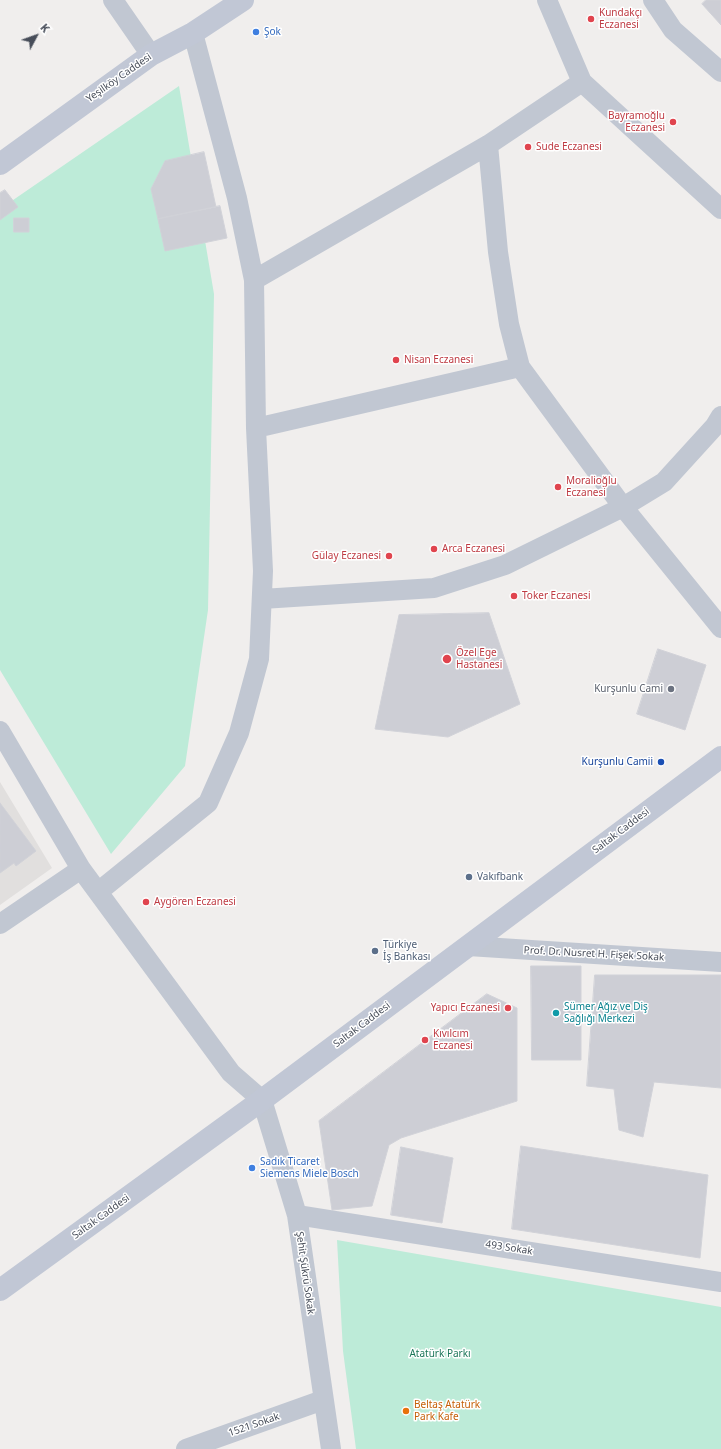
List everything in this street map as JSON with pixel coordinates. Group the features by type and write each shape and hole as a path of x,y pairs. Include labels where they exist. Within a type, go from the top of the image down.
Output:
{"main road":[{"name":"Yeşilköy Caddesi","path":"0,164 152,55 192,33 232,3"},
{"name":"Saltak Caddesi","path":"0,1290 262,1100 721,757"}],"street":[{"path":"114,0 152,55"},
{"path":"547,0 582,82 721,210"},
{"path":"653,0 673,30 721,72"},
{"path":"98,892 208,803 239,734 259,659 263,571 256,428 254,280 237,198 192,33"},
{"path":"254,280 488,145 582,82"},
{"path":"488,145 498,252 509,324 520,367 622,507 721,628"},
{"path":"256,428 520,367"},
{"path":"262,599 434,588 505,565 622,507 664,482 715,426 721,416"},
{"path":"0,730 81,869 231,1073 262,1100"},
{"path":"0,924 81,869"},
{"name":"Prof. Dr. Nusret H. Fişek Sokak","path":"468,946 721,962"},
{"name":"Şehit Şükrü Sokak","path":"262,1100 297,1215 331,1449"},
{"name":"493 Sokak","path":"297,1215 721,1282"},
{"name":"1521 Sokak","path":"186,1449 323,1400"}],"shaded area":[{"path":"0,782 52,868 0,905"}],"green space":[{"path":"179,86 214,294 208,610 185,766 111,854 0,670 0,209"},
{"name":"Atatürk Parkı","path":"337,1240 721,1307 721,1449 356,1449 343,1351"}],"building":[{"path":"706,0 721,0 721,25 702,4"},
{"path":"204,152 216,207 158,219 151,189 165,161"},
{"path":"5,190 18,207 0,220 0,193"},
{"path":"220,206 227,238 165,251 158,219"},
{"path":"14,218 29,218 29,232 14,232"},
{"name":"Özel Ege Hastanesi","path":"489,613 520,704 448,737 375,729 399,615"},
{"name":"Kurşunlu Cami","path":"658,649 706,665 685,730 637,714"},
{"path":"0,803 36,851 16,866 14,863 0,873"},
{"name":"Sümer Ağız ve Diş Sağlığı Merkezi","path":"531,966 581,966 581,1060 532,1060"},
{"path":"595,975 721,975 721,1088 654,1082 643,1137 619,1130 614,1089 587,1086"},
{"path":"487,994 517,1008 517,1101 401,1138 389,1145 372,1206 332,1210 319,1121"},
{"path":"521,1146 708,1175 700,1258 512,1229"},
{"path":"401,1147 453,1158 442,1223 391,1215"}],"place":[{"name":"Kundakçı Eczanesi","path":"591,19"},
{"name":"Şok","path":"256,32"},
{"name":"Bayramoğlu Eczanesi","path":"673,122"},
{"name":"Sude Eczanesi","path":"528,147"},
{"name":"Nisan Eczanesi","path":"396,360"},
{"name":"Moralioğlu Eczanesi","path":"558,487"},
{"name":"Arca Eczanesi","path":"434,549"},
{"name":"Gülay Eczanesi","path":"389,556"},
{"name":"Toker Eczanesi","path":"514,596"},
{"name":"Özel Ege Hastanesi","path":"447,659"},
{"name":"Kurşunlu Cami","path":"671,689"},
{"name":"Kurşunlu Camii","path":"661,762"},
{"name":"Vakıfbank","path":"469,877"},
{"name":"Aygören Eczanesi","path":"146,902"},
{"name":"Türkiye İş Bankası","path":"375,951"},
{"name":"Yapıcı Eczanesi","path":"508,1008"},
{"name":"Sümer Ağız ve Diş Sağlığı Merkezi","path":"556,1013"},
{"name":"Kıvılcım Eczanesi","path":"425,1040"},
{"name":"Sadık Ticaret Siemens Miele Bosch","path":"252,1168"},
{"name":"Beltaş Atatürk Park Kafe","path":"406,1411"}]}
